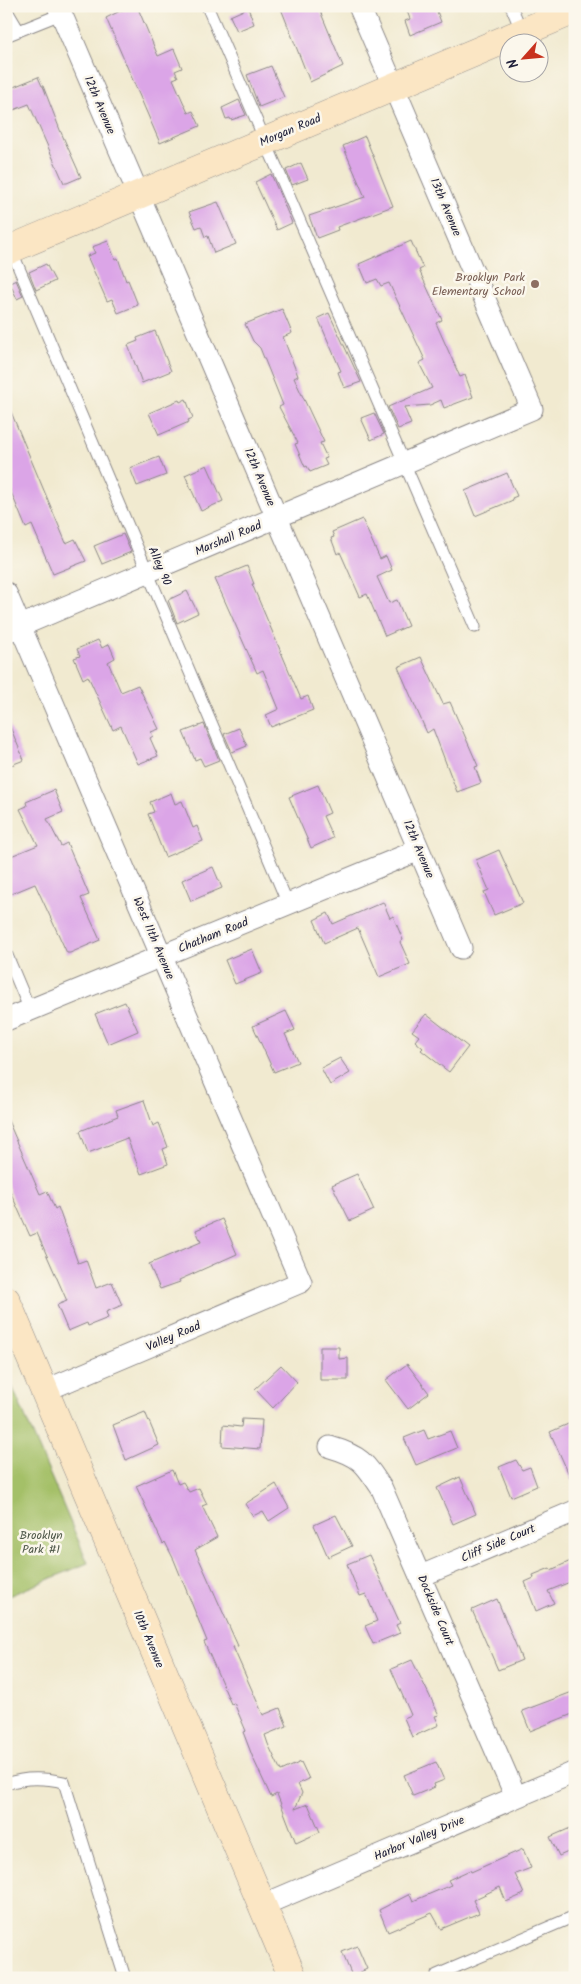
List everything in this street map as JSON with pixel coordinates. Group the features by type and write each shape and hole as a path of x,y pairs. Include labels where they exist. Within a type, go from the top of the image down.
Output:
{"street":[{"name":"13th Avenue","path":"359,6 532,409"},
{"name":"12th Avenue","path":"60,10 461,948"},
{"name":"Morgan Road","path":"522,32 575,10"},
{"name":"Morgan Road","path":"8,246 139,195 498,42"},
{"name":"Marshall Road","path":"13,629 532,409"},
{"name":"West 11th Avenue","path":"6,593 13,629 162,956 302,1282"},
{"name":"Chatham Road","path":"6,1020 419,850"},
{"name":"Valley Road","path":"44,1391 302,1282"},
{"name":"10th Avenue","path":"6,1300 293,1978"},
{"name":"Dockside Court","path":"330,1447 353,1454 370,1471 382,1489 516,1797"},
{"name":"Cliff Side Court","path":"421,1576 575,1511"},
{"name":"Harbor Valley Drive","path":"262,1905 575,1772"}],"lane":[{"path":"206,6 475,627"},
{"path":"511,6 522,32"},
{"path":"6,9 19,31"},
{"path":"6,36 60,10"},
{"name":"Alley 90","path":"8,246 288,904"},
{"path":"6,953 30,1010"},
{"path":"6,1784 14,1781 48,1778 64,1782 125,1978"},
{"path":"437,1978 437,1975 575,1916"}],"green space":[{"name":"Brooklyn Park #1","path":"6,1372 88,1563 6,1597"}],"building":[{"path":"130,6 137,6 158,56 174,49 182,68 175,71 178,77 173,79 188,113 193,111 200,126 160,143 106,18"},
{"path":"280,6 318,6 343,66 310,82"},
{"path":"418,6 435,6 441,22 410,35 405,21 410,19 407,11"},
{"path":"248,8 254,24 237,31 230,16"},
{"path":"271,66 284,97 259,107 247,75"},
{"path":"38,77 81,177 67,183 64,183 29,104 6,113 6,90"},
{"path":"239,100 246,115 231,120 230,118 226,119 222,108"},
{"path":"365,136 393,206 337,227 338,230 317,238 309,216 365,197 343,146"},
{"path":"301,163 308,179 292,185 286,170"},
{"path":"271,174 292,223 277,230 255,182"},
{"path":"218,202 236,244 214,253 208,236 205,237 201,226 196,228 189,212"},
{"path":"108,241 115,259 118,258 126,281 128,280 138,305 118,313 112,299 107,301 87,256 95,253 92,247"},
{"path":"411,241 423,268 419,270 442,320 436,323 460,377 465,375 473,397 444,408 441,400 430,405 404,407 411,424 398,429 388,407 432,388 419,363 425,360 389,283 381,286 377,279 367,283 359,264"},
{"path":"46,264 55,281 36,290 29,272"},
{"path":"16,280 23,296 17,299 10,283"},
{"path":"282,309 292,333 283,337 298,376 294,378 324,442 320,443 327,458 324,459 327,465 310,472 307,466 305,467 295,444 298,443 279,407 283,405 260,348 253,341 245,324"},
{"path":"329,313 361,382 344,388 338,372 341,371 318,318"},
{"path":"155,331 171,371 142,383 128,345 138,341 137,338"},
{"path":"186,399 193,418 188,420 189,422 159,435 149,413 179,400 180,402"},
{"path":"6,400 66,543 75,539 86,561 53,574 32,525 26,528 6,480"},
{"path":"374,413 384,434 371,440 361,418"},
{"path":"159,457 166,475 137,486 130,468"},
{"path":"207,465 223,501 201,511 185,475"},
{"path":"507,473 517,496 512,498 513,500 475,516 465,491"},
{"path":"362,519 380,559 386,556 392,570 377,577 389,603 397,600 408,626 385,636 367,594 360,597 340,552 337,554 331,538 334,537 332,532"},
{"path":"123,534 131,552 102,564 94,546"},
{"path":"247,566 254,584 252,584 301,699 308,696 313,710 271,727 266,715 279,709 263,670 257,673 215,579"},
{"path":"187,591 198,613 177,623 168,600"},
{"path":"98,640 102,648 109,644 115,658 108,662 121,692 138,685 159,729 151,732 153,736 150,738 158,756 138,764 121,726 113,730 88,676 83,679 74,658 80,656 77,649"},
{"path":"421,657 443,704 450,702 478,766 475,767 481,783 457,792 433,729 427,733 398,667"},
{"path":"6,717 24,760 6,767"},
{"path":"204,724 219,760 204,766 200,758 195,760 183,732"},
{"path":"239,728 247,746 232,752 224,734"},
{"path":"318,785 330,813 323,816 333,838 311,848 289,797"},
{"path":"54,790 63,812 47,819 61,846 67,843 89,895 81,898 100,940 70,953 67,953 35,884 6,896 6,858 38,845 20,809 27,806 26,802"},
{"path":"171,793 175,804 182,801 193,828 197,826 203,841 165,857 148,814 154,812 150,802"},
{"path":"499,850 523,903 494,915 484,892 489,890 476,860"},
{"path":"213,867 222,888 191,901 182,880"},
{"path":"383,902 390,918 393,916 403,940 400,942 410,964 379,977 358,928 324,943 314,920 328,913 333,924"},
{"path":"252,949 262,973 235,984 225,960"},
{"path":"125,1002 138,1031 108,1044 95,1014"},
{"path":"286,1011 295,1030 285,1034 298,1062 274,1072 253,1026"},
{"path":"426,1014 468,1047 449,1072 421,1050 423,1048 415,1041 419,1036 412,1031"},
{"path":"340,1058 350,1073 330,1085 321,1068"},
{"path":"144,1100 153,1126 159,1123 168,1147 163,1149 168,1164 141,1174 127,1138 88,1153 80,1131 118,1116 116,1110"},
{"path":"6,1116 40,1194 47,1191 55,1209 58,1207 78,1263 86,1260 96,1288 112,1282 122,1305 106,1312 108,1318 88,1326 87,1323 68,1331 57,1305 67,1301 37,1233 30,1236 6,1182"},
{"path":"357,1174 374,1210 350,1221 332,1185"},
{"path":"222,1219 237,1254 179,1280 180,1282 160,1289 149,1264 201,1242 196,1230"},
{"path":"320,1347 339,1347 339,1359 348,1358 348,1380 320,1380"},
{"path":"407,1364 429,1393 408,1409 386,1380"},
{"path":"281,1365 297,1382 273,1408 255,1389"},
{"path":"145,1412 159,1445 126,1460 113,1425"},
{"path":"242,1419 262,1420 260,1449 222,1446 223,1425 241,1427"},
{"path":"575,1421 575,1488 550,1432"},
{"path":"424,1430 428,1439 450,1431 457,1448 416,1465 404,1438"},
{"path":"516,1460 522,1470 530,1467 537,1486 511,1497 499,1467"},
{"path":"172,1470 178,1484 183,1482 189,1492 199,1488 207,1504 202,1506 217,1537 195,1550 238,1646 233,1647 263,1715 280,1708 287,1726 265,1735 268,1744 281,1771 301,1762 309,1779 298,1784 302,1793 295,1809 308,1804 320,1832 296,1843 277,1794 271,1797 253,1758 243,1732 246,1731 234,1703 231,1704 204,1642 207,1641 174,1560 165,1542 163,1544 136,1486"},
{"path":"460,1477 476,1514 453,1524 437,1488"},
{"path":"276,1484 289,1508 269,1521 263,1511 253,1516 245,1504"},
{"path":"336,1515 352,1546 328,1557 314,1525"},
{"path":"369,1555 400,1623 396,1625 400,1633 373,1644 365,1626 377,1621 366,1594 360,1596 347,1564"},
{"path":"575,1559 575,1580 548,1591 554,1603 536,1611 525,1582 534,1578 533,1575 550,1568 551,1570"},
{"path":"497,1599 522,1660 498,1670 472,1610"},
{"path":"412,1660 439,1715 435,1716 439,1725 412,1737 404,1718 411,1715 391,1669"},
{"path":"575,1691 575,1713 530,1731 522,1711"},
{"path":"436,1762 444,1780 434,1784 435,1787 413,1796 404,1775"},
{"path":"575,1826 575,1849 559,1856 550,1837"},
{"path":"523,1849 531,1868 515,1874 524,1894 506,1902 500,1887 473,1900 479,1913 441,1929 432,1913 388,1932 379,1910 410,1894 413,1901 451,1885 448,1880"},
{"path":"357,1946 367,1969 352,1976 342,1952"}],"place":[{"name":"Brooklyn Park Elementary School","path":"535,284"}]}
